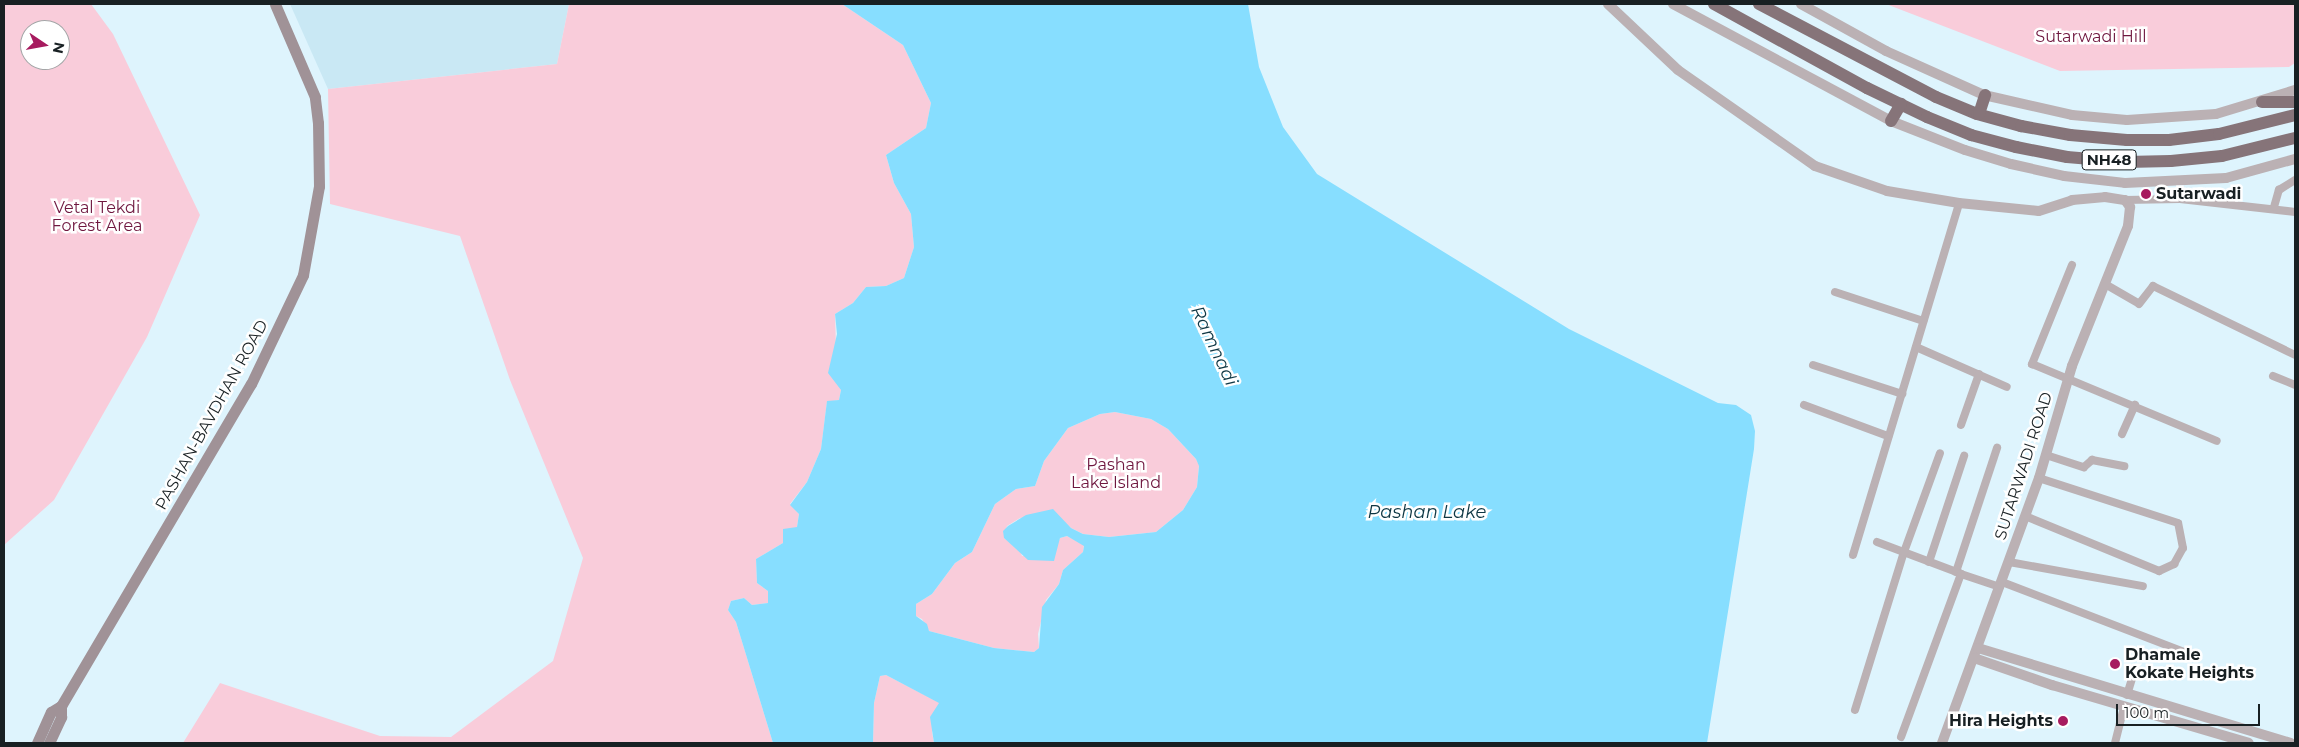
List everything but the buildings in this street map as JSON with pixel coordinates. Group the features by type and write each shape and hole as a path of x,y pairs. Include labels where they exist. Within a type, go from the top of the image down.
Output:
{"highway":[{"name":"NH48","path":"1714,4 1901,104 1971,135 2016,147 2067,157 2116,161 2171,161 2222,156 2295,138"},
{"name":"NH48","path":"1759,4 1877,69 1979,114 2070,135 2126,140 2219,134 2295,115"},
{"path":"1979,114 1985,95"},
{"path":"2262,102 2295,102"},
{"path":"1891,121 1901,104"}],"main road":[{"name":"PASHAN-BAVDHAN ROAD","path":"37,743 51,712 61,706 251,384 303,275 319,186 318,123 315,97 275,4"},
{"name":"PASHAN-BAVDHAN ROAD","path":"49,743 61,717 61,706"}],"street":[{"path":"1608,4 1678,70 1815,166 1887,191 1959,204 2039,211 2072,200 2180,199 2274,207 2295,212"},
{"path":"1673,4 1891,121 1965,150 2012,164 2064,176 2125,183 2226,178 2295,159"},
{"path":"1801,4 1886,51 1985,95 2072,116 2127,120 2216,114 2262,102 2295,90"},
{"path":"2274,207 2279,190 2295,180"},
{"name":"SUTARWADI ROAD","path":"1942,743 2039,478 2068,380 2132,216 2125,200"},
{"path":"1853,555 1959,204"},
{"path":"2072,265 2032,364 2068,380 2135,405 2217,441"},
{"path":"2105,284 2139,304 2153,286 2295,355"},
{"path":"1835,292 1923,321"},
{"path":"1916,348 2007,387"},
{"path":"1813,365 1902,394"},
{"path":"1960,425 1979,374"},
{"path":"2273,376 2295,385"},
{"path":"1804,405 1888,436"},
{"path":"2122,434 2135,405"},
{"path":"1901,737 1959,573 1997,448"},
{"path":"1855,710 1904,552 1940,453"},
{"path":"2046,455 2084,467 2092,460 2124,466"},
{"path":"1929,562 1964,456"},
{"path":"2025,516 2159,571 2174,564 2183,548 2178,523 2039,478"},
{"path":"1877,542 1959,573 2001,585 2184,652"},
{"path":"2009,562 2143,586"},
{"path":"1976,653 2291,743"},
{"path":"1976,653 2128,708 2249,743"},
{"path":"2115,743 2131,697 2135,669"}],"shaded area":[{"path":"290,4 569,4 557,64 328,89"}],"green space":[{"name":"Vetal Tekdi Forest Area","path":"4,4 91,4 113,34 200,215 147,337 54,500 4,545"},
{"path":"569,4 842,4 903,45 931,103 926,128 886,155 894,183 911,214 914,247 904,278 886,286 866,287 853,303 835,314 837,381 841,390 839,400 827,402 821,449 807,482 790,504 799,514 797,527 783,543 756,559 757,583 768,591 768,603 752,605 744,598 731,601 728,610 736,622 773,743 183,743 220,683 380,736 451,737 553,661 583,558 510,380 460,236 330,204 328,89 557,64"},
{"name":"Sutarwadi Hill","path":"1886,4 2295,4 2295,63 2289,67 2060,71"},
{"name":"Pashan Lake Island","path":"1115,412 1151,419 1168,429 1196,459 1199,465 1197,487 1183,510 1156,532 1109,537 1083,534 1071,528 1056,515 1020,518 1007,526 1004,538 1020,550 1022,556 1055,549 1060,538 1067,536 1084,545 1083,552 1063,570 1059,584 1046,600 1038,634 1039,648 1034,652 994,648 929,631 922,619 916,616 916,604 932,594 955,563 972,552 995,504 1016,489 1035,486 1044,461 1068,428 1100,414"},
{"path":"886,675 940,703 932,732 934,743 873,743 874,703 880,676"}],"water":[{"name":"Pashan Lake","path":"842,4 1248,4 1259,67 1283,127 1317,174 1569,329 1718,403 1736,405 1751,415 1755,431 1754,449 1707,743 934,743 930,717 939,703 886,675 880,676 874,703 873,743 773,743 736,622 728,610 731,601 744,598 752,605 768,603 768,591 757,583 756,559 783,543 783,529 797,527 799,514 790,505 807,482 821,449 827,401 839,400 841,390 828,373 837,334 835,314 853,303 866,287 886,286 904,278 914,247 911,214 894,183 886,155 926,128 931,103 903,45","holes":["1115,412 1151,419 1168,429 1196,459 1199,466 1197,487 1183,510 1156,532 1109,537 1083,534 1071,528 1053,509 1026,515 1003,531 1004,538 1028,560 1054,561 1060,538 1067,536 1084,546 1083,552 1063,570 1059,584 1042,607 1039,648 1034,652 994,648 929,631 927,624 916,616 916,604 932,594 955,563 972,552 995,504 1016,489 1035,486 1044,461 1068,428 1100,414"]}],"place":[{"name":"Sutarwadi","path":"2146,194"},
{"name":"Dhamale Kokate Heights","path":"2115,664"},
{"name":"Hira Heights","path":"2063,721"}],"water label":[{"name":"Ramnadi","path":"1214,346"}]}
